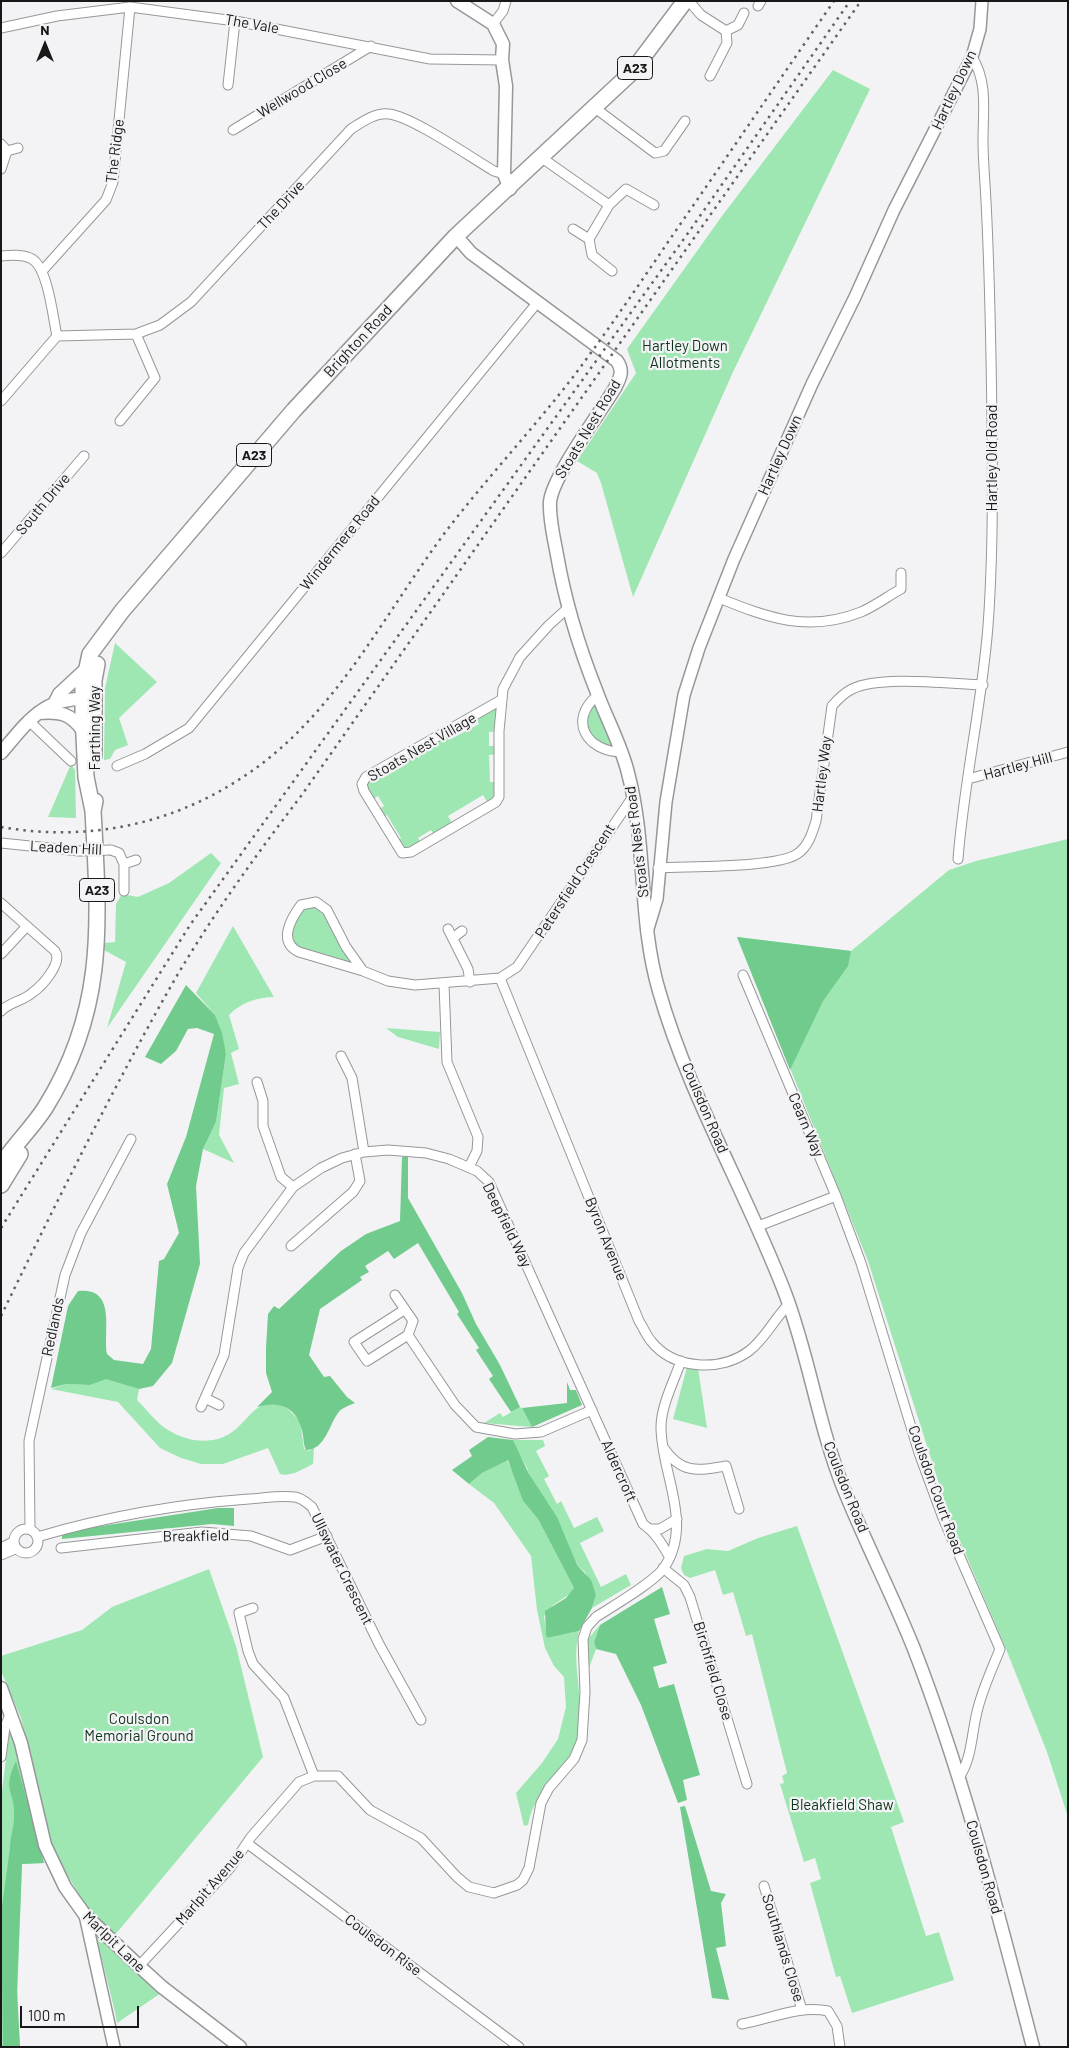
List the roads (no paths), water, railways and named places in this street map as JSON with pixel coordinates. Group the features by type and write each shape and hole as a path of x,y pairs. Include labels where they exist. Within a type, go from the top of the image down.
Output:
{"highway":[{"name":"Brighton Road","path":"86,669 90,654 122,611 294,410 456,236 510,189 631,73 687,1"},
{"name":"Farthing Way","path":"1,1165 10,1150 25,1135 45,1108 66,1070 85,1019 94,977 98,929 93,811 86,776 83,731 88,698 99,657 97,646"},
{"name":"A23","path":"86,669 88,698"},
{"name":"Farthing Way","path":"88,698 95,802 93,811"},
{"name":"Farthing Way","path":"2,1184 19,1157 25,1135"}],"main road":[{"path":"456,1 494,24 503,44 502,60 506,86 504,174 510,189"},
{"name":"Stoats Nest Road","path":"456,236 470,253 617,361 622,373 598,417 554,484 550,502 557,552 569,607 598,695 622,752 634,795 647,932"},
{"name":"Brighton Road","path":"55,702 59,694 86,669"},
{"name":"Brighton Road","path":"1,753 33,717 55,702 88,698"},
{"path":"33,717 64,713 71,717 83,731"},
{"name":"Coulsdon Road","path":"647,932 654,973 670,1024 789,1304 825,1434 840,1478 914,1649 958,1779 1008,1948 1033,2047"},
{"name":"Marlpit Lane","path":"1,1688 21,1743 45,1845 65,1887 85,1915 139,1966 168,1992 240,2047"}],"street":[{"path":"494,24 503,11 506,1"},
{"path":"687,1 701,15 726,31"},
{"name":"Hartley Down","path":"647,932 657,899 658,868 684,695 698,648 812,384 855,297 894,210 972,57 980,29 982,1"},
{"name":"The Vale","path":"1,28 58,16 130,7 235,21 430,59 502,60"},
{"name":"The Ridge","path":"43,270 106,200 113,182 130,7"},
{"path":"726,31 738,25 744,13"},
{"path":"228,85 235,21"},
{"path":"710,76 727,43 726,31"},
{"name":"Wellwood Close","path":"233,130 371,46"},
{"name":"Hartley Old Road","path":"958,859 982,685 991,589 993,513 992,346 989,236 983,142 984,89 978,66 972,57"},
{"path":"595,108 655,153 664,151 685,121"},
{"name":"The Drive","path":"56,336 136,334 160,324 191,302 351,129 368,118 389,114 411,122 494,171 504,174"},
{"path":"1,169 4,148 18,148"},
{"path":"542,158 609,205"},
{"path":"612,271 592,255 589,239 609,205 626,189 654,205"},
{"path":"573,229 589,239"},
{"path":"1,256 14,255 32,259 43,270 56,336 1,401"},
{"name":"Windermere Road","path":"117,766 125,758 145,754 189,728 537,303"},
{"path":"120,421 155,378 136,334"},
{"name":"South Drive","path":"1,553 84,456"},
{"path":"719,598 767,617 816,623 860,612 901,589 901,573"},
{"name":"Stoats Nest Village","path":"501,700 366,777 362,784 364,791 402,853 411,852 496,802 499,797 501,700 503,689 520,657 549,624 569,607"},
{"name":"Hartley Way","path":"658,868 778,862 798,854 811,837 816,821 832,706 852,688 883,682 982,685"},
{"path":"598,695 586,708 582,718 583,728 588,738 601,749 622,752"},
{"path":"33,717 71,761"},
{"name":"Hartley Hill","path":"968,779 1068,752"},
{"name":"Petersfield Crescent","path":"500,978 517,968 622,808 634,795"},
{"name":"Leaden Hill","path":"1,843 79,851 110,850 119,853 124,864"},
{"path":"124,890 124,864 136,860"},
{"path":"363,971 346,947 327,910 316,902 302,905 288,930 288,943 292,949 363,971 388,981 415,985 470,982 500,978"},
{"path":"1,903 55,951 58,957 56,964 39,988 1,1011"},
{"path":"1,954 27,926"},
{"path":"462,932 451,933 468,969 470,982"},
{"name":"Cearn Way","path":"743,974 836,1196"},
{"name":"Byron Avenue","path":"500,978 640,1320 652,1342 671,1357 681,1362 705,1366 731,1362 750,1350 789,1304"},
{"path":"444,984 447,1062 478,1137 477,1151 469,1167"},
{"path":"291,1246 353,1192 360,1181 360,1153 352,1078 341,1056"},
{"path":"257,1082 263,1101 263,1126 281,1177 293,1187"},
{"name":"Redlands","path":"30,1529 29,1441 65,1274 81,1233 131,1139"},
{"name":"Deepfield Way","path":"201,1408 224,1355 241,1261 293,1187 321,1168 360,1153 388,1150 426,1153 469,1167 489,1182 592,1410"},
{"path":"756,1227 836,1196"},
{"name":"Coulsdon Court Road","path":"836,1196 861,1263 919,1453 944,1518 1000,1650 987,1678 978,1708 969,1759 958,1779"},
{"path":"395,1296 413,1321 408,1335 367,1362 354,1342 404,1310"},
{"path":"408,1335 455,1405 476,1427 515,1434 542,1432 592,1410"},
{"path":"253,1608 239,1613 248,1651 261,1675 284,1698 314,1776 338,1776 370,1810 421,1838 457,1877 469,1887 494,1893 517,1885 523,1880 529,1868 541,1803 548,1788 574,1759 582,1740 585,1692 583,1638 587,1627 596,1617 664,1568 675,1541 677,1520 663,1447 661,1425 681,1362"},
{"path":"205,1398 219,1405"},
{"name":"Aldercroft","path":"592,1410 643,1524 650,1528 663,1544 669,1556"},
{"path":"663,1447 670,1457 689,1469 702,1470 726,1466 739,1509"},
{"name":"Ullswater Crescent","path":"37,1537 79,1524 215,1501 281,1497 296,1498 312,1507 379,1644 421,1720"},
{"path":"650,1528 660,1529 677,1520"},
{"path":"1,1548 14,1545 26,1554 33,1551 38,1545 37,1537 30,1529 18,1531 14,1545 1,1555"},
{"name":"Breakfield","path":"61,1548 202,1532 251,1536 290,1550 327,1536"},
{"name":"Birchfield Close","path":"664,1568 684,1586 690,1597 747,1784"},
{"path":"1,1757 4,1727 11,1712"},
{"name":"Marlpit Avenue","path":"139,1966 230,1868 299,1782 314,1776"},
{"name":"Coulsdon Rise","path":"248,1844 519,2047"},
{"name":"Southlands Close","path":"764,1886 802,2010"},
{"path":"85,1915 114,2047"},
{"path":"742,2024 816,2008 828,2011 837,2026 840,2047"}],"railway":[{"path":"1,827 65,832 127,826 157,818 215,794 243,777 276,753 305,725 356,663 447,530 587,359 834,1"},
{"path":"1,1228 190,925 686,236 850,1"},
{"path":"1,1316 124,1072 182,967 214,917 861,1"}],"park label":[{"name":"Hartley Down Allotments","path":"685,354"},
{"name":"Coulsdon Memorial Ground","path":"139,1728"},
{"name":"Bleakfield Shaw","path":"842,1805"}]}
